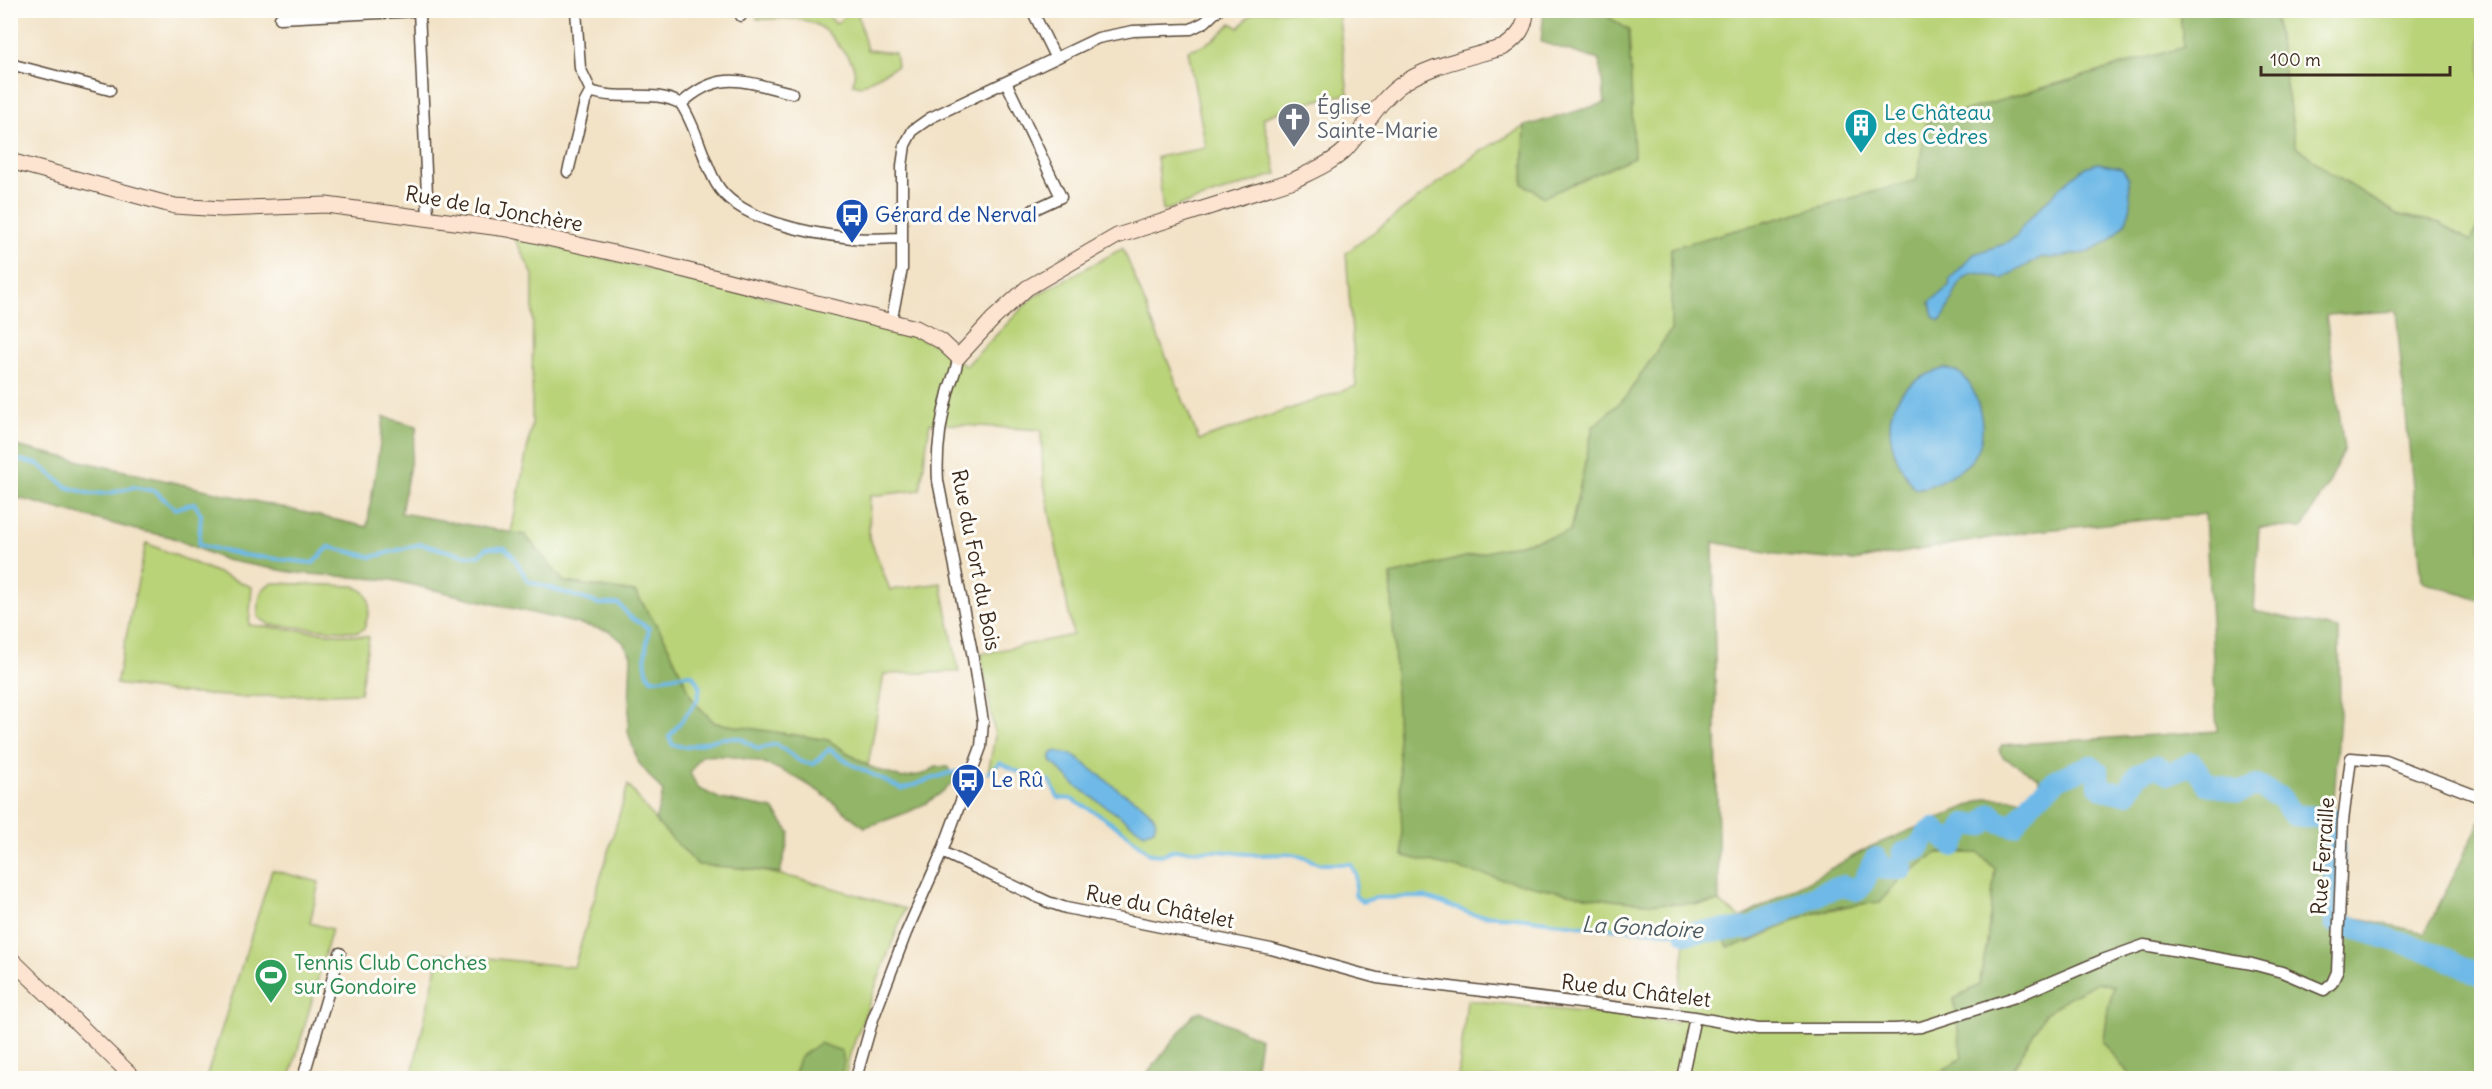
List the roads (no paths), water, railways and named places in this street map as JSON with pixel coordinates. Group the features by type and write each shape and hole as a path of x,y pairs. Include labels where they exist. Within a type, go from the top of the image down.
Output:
{"street":[{"path":"576,10 580,68 591,91 611,97 671,98 681,104 716,184 727,198 744,211 769,221 842,237 902,238"},
{"path":"1032,10 1055,57"},
{"path":"891,322 902,269 902,166 905,145 913,130 930,118 1055,57 1109,34 1191,28 1205,22 1218,10"},
{"name":"Rue du Fort du Bois","path":"856,1078 873,1019 906,933 942,852 981,747 983,722 972,652 938,481 936,452 949,390 957,372 958,357 993,319 1027,288 1117,236 1294,180 1319,168 1343,152 1381,103 1397,87 1416,75 1504,46 1516,38 1526,22 1526,10"},
{"path":"280,18 419,11 428,218"},
{"path":"10,64 110,90"},
{"path":"681,104 697,89 716,82 732,80 792,93"},
{"path":"1006,82 1061,197 1033,210"},
{"path":"568,172 585,102 591,91"},
{"name":"Rue de la Jonchère","path":"10,161 175,206 222,209 326,205 508,229 916,328 941,341 958,357"},
{"name":"Rue Ferraille","path":"2324,990 2332,983 2337,972 2343,821 2351,758 2385,761 2481,798"},
{"name":"Rue du Châtelet","path":"942,852 1048,902 1066,908 1271,949 1377,978 1695,1017 1775,1030 1921,1027 2015,997 2144,945 2252,964 2282,972 2324,990"},
{"path":"303,1078 340,953"},
{"path":"10,958 135,1078"},
{"path":"1682,1078 1695,1017"}],"water":[{"path":"2098,163 2122,168 2129,178 2131,207 2125,224 2109,241 2085,253 2052,258 2042,257 2002,279 1978,273 1968,275 1958,286 1940,321 1933,317 1930,302 1949,286 1950,279 1974,254 2004,244 2017,235 2024,224 2058,189 2085,167"},
{"path":"1945,368 1962,375 1974,392 1981,414 1979,448 1971,461 1957,472 1930,486 1914,488 1894,451 1890,433 1891,416 1896,401 1907,388 1923,377"},
{"path":"1056,751 1073,755 1123,793 1138,801 1153,815 1156,821 1154,829 1144,833 1076,786 1051,761 1051,754"}],"waterway":[{"name":"La Gondoire","path":"10,458 38,464 67,487 91,494 111,493 133,487 155,491 175,509 194,503 201,514 199,545 242,555 313,563 329,547 372,557 421,544 463,555 479,556 486,548 505,548 513,556 528,581 600,604 619,604 630,617 649,628 645,661 651,679 692,674 700,687 697,701 669,737 673,745 687,747 722,738 740,738 758,749 776,744 801,762 814,764 829,749 849,763 902,789 949,773 964,771"},
{"name":"La Gondoire","path":"988,773 1000,763 1032,778 1050,781 1058,798 1071,799 1098,814 1126,833 1150,854 1161,855 1174,850 1256,855 1294,854 1321,864 1351,864 1356,875 1355,895 1362,902 1374,898 1424,897 1475,915 1516,917 1592,927 1686,933"},
{"name":"La Gondoire","path":"1686,933 1751,928 1823,892 1843,886 1858,890 1876,858 1884,869 1902,869 1903,853 1918,849 1927,833 1934,829 1953,846 1965,824 1981,826 1992,814 1997,821 2013,826 2031,803 2058,779 2090,766 2098,772 2099,786 2108,791 2127,793 2138,774 2156,766 2170,774 2192,763 2207,784 2240,792 2257,786 2281,798 2293,815 2334,819 2335,922 2437,954 2482,977"}],"place":[{"name":"Église Sainte-Marie","path":"1294,148"},
{"name":"Le Château des Cèdres","path":"1861,154"},
{"name":"Gérard de Nerval","path":"852,244"},
{"name":"Le Rû","path":"968,809"},
{"name":"Tennis Club Conches sur Gondoire","path":"271,1004"}]}
